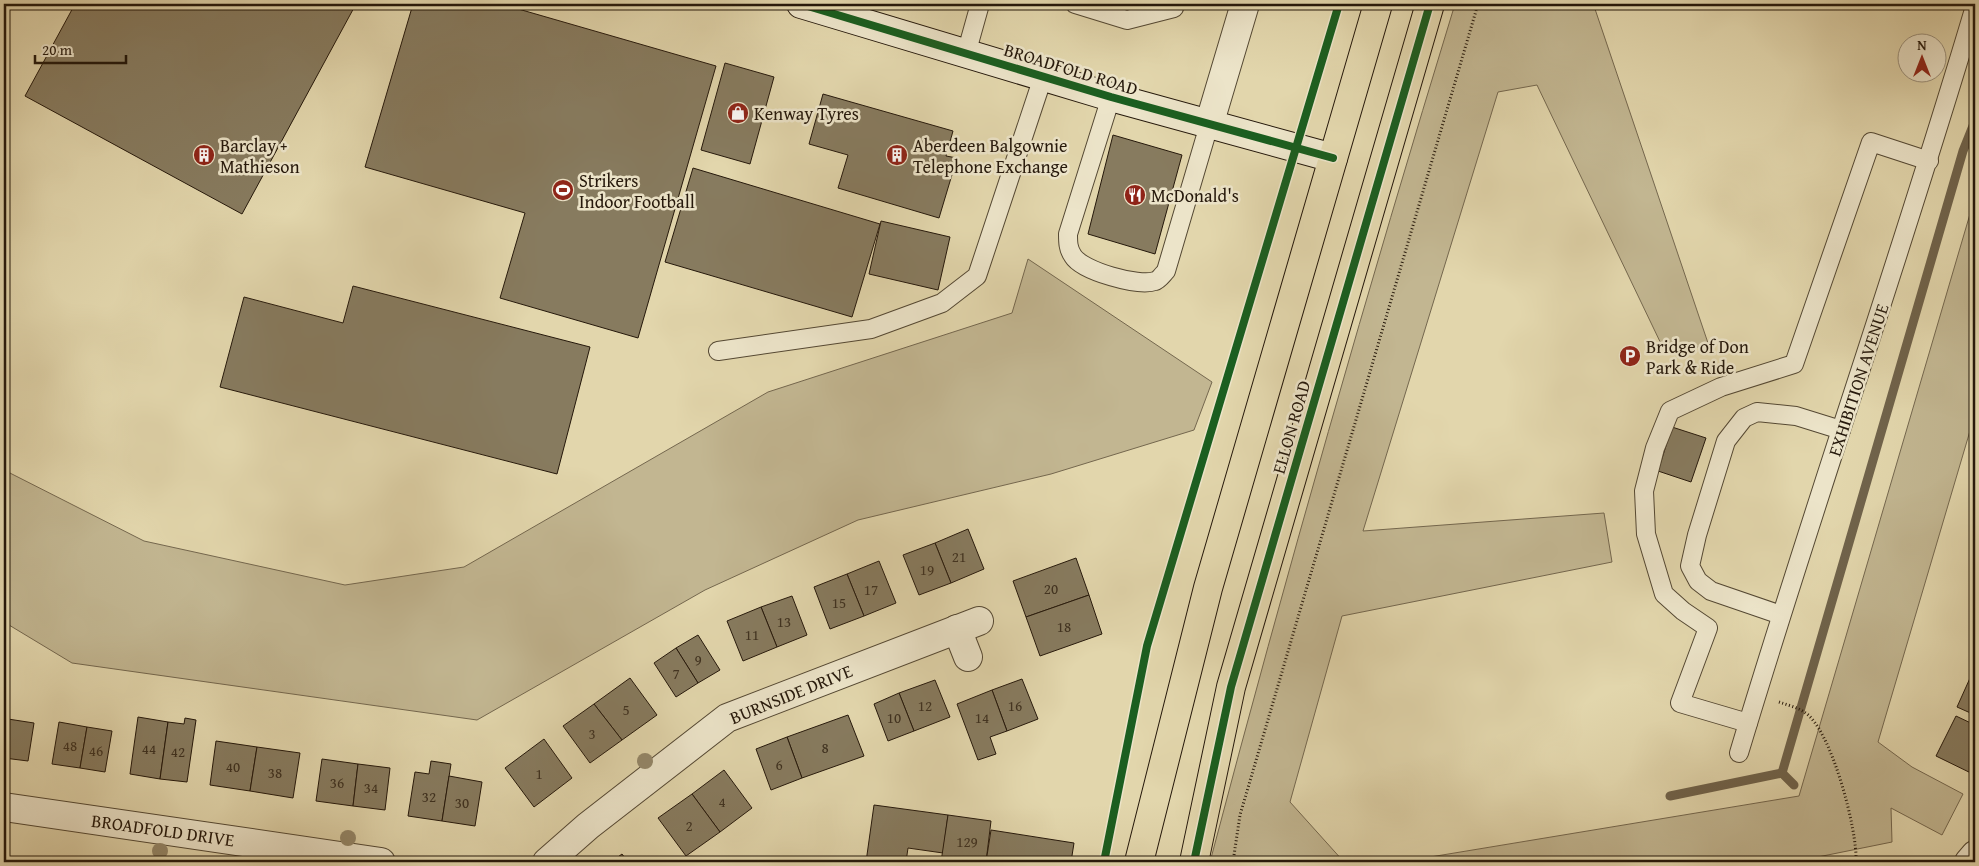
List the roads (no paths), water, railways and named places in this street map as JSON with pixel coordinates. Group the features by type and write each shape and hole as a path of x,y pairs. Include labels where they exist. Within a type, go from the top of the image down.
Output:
{"main road":[{"name":"ELLON ROAD","path":"1139,862 1208,588 1378,4"},
{"name":"ELLON ROAD","path":"1194,862 1231,687 1430,4"}],"street":[{"name":"BROADFOLD ROAD","path":"801,4 1111,97 1333,158"},
{"path":"1209,125 1245,4"},
{"name":"BURNSIDE DRIVE","path":"547,862 588,826 726,718 968,625 968,658"},
{"name":"BROADFOLD DRIVE","path":"4,807 381,862"},
{"path":"1969,862 1975,855"}],"lane":[{"path":"966,54 980,4"},
{"path":"1075,4 1127,20 1174,8"},
{"name":"EXHIBITION AVENUE","path":"1739,753 1781,616 1929,160 1975,6"},
{"path":"718,351 871,328 942,303 977,276 1043,77"},
{"path":"1111,97 1068,234 1068,246 1073,257 1082,266 1132,282 1144,284 1157,281 1166,271 1209,125"},
{"path":"1748,723 1680,702 1708,628 1683,611 1664,594 1656,569 1646,534 1644,491 1655,448 1670,410 1721,387 1794,364 1871,142 1929,160"},
{"path":"1781,616 1711,591 1698,581 1690,566 1696,535 1726,441 1744,418 1757,412 1796,416 1841,430"}],"waterway":[{"path":"1794,785 1782,773 1963,151 1975,121"},
{"path":"1670,796 1782,773"}],"place":[{"name":"Kenway Tyres","path":"738,113"},
{"name":"Barclay + Mathieson","path":"204,155"},
{"name":"Aberdeen Balgownie Telephone Exchange","path":"897,155"},
{"name":"Strikers Indoor Football","path":"563,190"},
{"name":"McDonald's","path":"1135,195"},
{"name":"Bridge of Don Park & Ride","path":"1630,356"}]}
